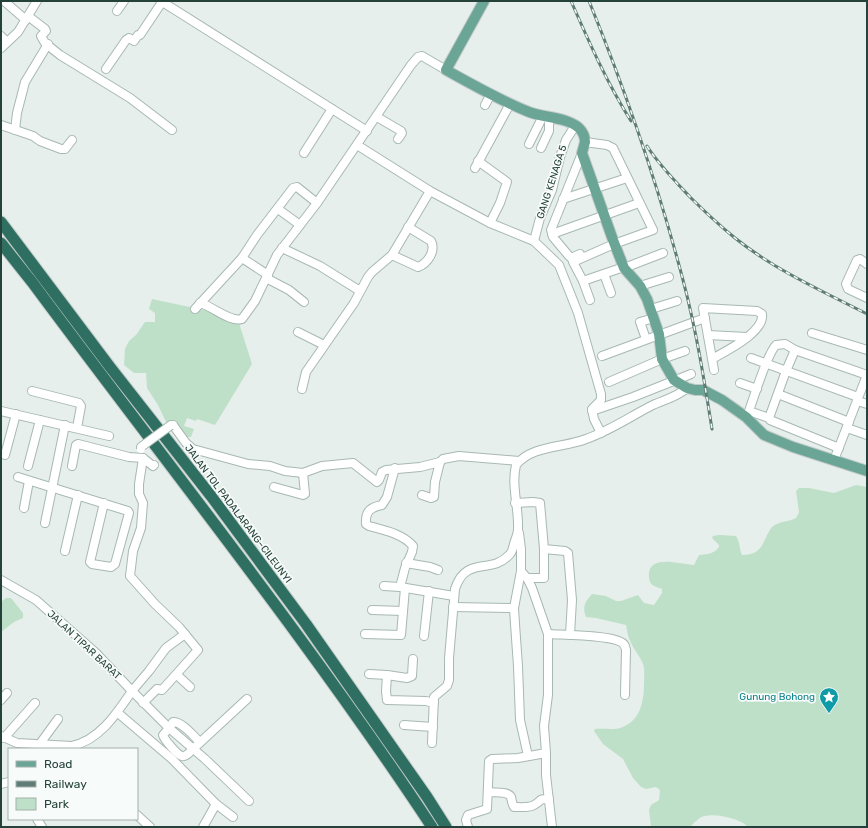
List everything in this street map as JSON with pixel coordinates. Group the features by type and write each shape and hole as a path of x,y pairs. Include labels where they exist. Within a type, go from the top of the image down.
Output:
{"highway":[{"name":"JALAN TOL PADALARANG–CILEUNYI","path":"1,222 110,367 211,496 310,631 427,797 446,827"},
{"path":"1,243 296,632 385,756 432,827"}],"main road":[{"path":"484,1 446,70 510,104 529,112 563,120 581,131 586,142 582,153 613,242 624,268 640,286 653,314 659,334 662,359 674,380 687,388 703,390 722,400 746,417 764,435 793,447 867,471"}],"street":[{"path":"4,1 45,29 46,31 42,36 48,44 66,59 130,98 172,130"},
{"path":"1,36 4,45 18,32 28,18 37,1"},
{"path":"117,11 124,1"},
{"path":"106,69 126,40 129,38 134,41 140,35 161,1 367,131"},
{"path":"15,130 24,82 48,44"},
{"path":"317,203 295,187 242,258 197,306 208,305 232,318 239,320 242,319 255,301 277,255 317,203 411,65 420,56 446,70"},
{"path":"485,106 491,94"},
{"path":"490,223 500,203 507,182 506,180 477,165 510,104"},
{"path":"304,153 332,109"},
{"path":"377,117 401,131 402,133 398,139"},
{"path":"529,144 546,117"},
{"path":"541,148 549,131 546,117"},
{"path":"1,125 61,149 64,149 72,140"},
{"name":"GANG KENAGA 5","path":"534,241 540,218 552,190 566,140 575,126"},
{"path":"582,153 551,230 552,234 572,258 613,242 653,230 613,148 586,142"},
{"path":"356,145 430,191 490,223 534,241 559,264 578,313 601,394 601,400 594,405 592,411 601,433"},
{"path":"563,199 627,178"},
{"path":"302,389 306,372 354,303 372,272 392,255 430,191"},
{"path":"552,234 639,203"},
{"path":"278,208 300,226"},
{"path":"392,255 418,267 423,265 430,257 433,248 430,241 408,227"},
{"path":"590,300 583,281 570,263 613,242"},
{"path":"282,248 320,266 360,291"},
{"path":"583,281 624,268 663,253"},
{"path":"242,258 304,302"},
{"path":"867,264 860,259 857,260 846,284 848,289 867,298"},
{"path":"604,274 611,293"},
{"path":"640,286 669,277"},
{"path":"646,339 640,322 677,301"},
{"path":"712,359 754,332 761,324 763,317 762,313 733,309 703,308 705,318 712,359 714,370"},
{"path":"602,356 705,318"},
{"path":"298,332 324,346"},
{"path":"812,333 867,350"},
{"path":"708,335 747,337"},
{"path":"834,460 839,448 848,425 857,399 867,375 796,350 785,344 776,345 773,348 749,411 839,448"},
{"path":"769,418 786,371 796,350"},
{"path":"609,382 662,359 685,351"},
{"path":"751,358 767,363 867,404"},
{"path":"592,411 633,397 691,374"},
{"path":"740,383 757,389"},
{"path":"528,756 520,720 514,608 521,571 521,549 515,503 514,470 516,465 519,461 532,453 584,440 601,433 647,408 681,394 687,388"},
{"path":"32,391 79,404 81,406 77,428"},
{"path":"778,394 848,425 867,436"},
{"path":"1,411 109,436"},
{"path":"5,455 5,438 16,414"},
{"path":"28,466 40,420"},
{"path":"72,466 76,445 78,444 129,457 143,458 154,466 141,447 171,425 173,425 186,443 193,449 248,464 270,466 285,471 303,473 322,466 349,462 356,464 377,482 382,472 395,468 420,468 440,462 443,459 460,456 519,461"},
{"path":"45,523 65,426"},
{"path":"143,458 139,494 144,503 141,528 133,551 130,576 155,604 174,622 198,650 162,690 157,689 143,703"},
{"path":"422,495 431,498 434,497 435,482 440,462"},
{"path":"365,634 401,635 403,587 406,563 413,549 411,544 398,535 368,525 366,521 369,510 374,506 382,505 386,500 395,468"},
{"path":"274,487 304,495 303,473"},
{"path":"18,477 52,488 78,495 127,510 129,513 115,564 111,567 92,564 90,562 104,503"},
{"path":"24,508 29,481"},
{"path":"65,551 78,495"},
{"path":"515,503 533,502 540,504 541,529 544,549 544,578 527,578"},
{"path":"432,743 434,697 447,686 449,680 449,658 453,607 457,582 464,572 474,568 495,564 509,555 518,530"},
{"path":"544,549 565,551 568,553 572,600 570,635"},
{"path":"406,563 430,567 438,570"},
{"path":"521,571 527,578 542,612 548,634 548,695 544,726 546,775 552,827"},
{"name":"JALAN TIPAR BARAT","path":"1,580 36,600 96,653 143,703 249,801"},
{"path":"384,586 403,587 454,596"},
{"path":"424,636 429,591"},
{"path":"453,607 514,608"},
{"path":"372,610 403,611"},
{"path":"35,703 3,737 17,746 39,745 69,748 89,741 118,713 132,691 166,648 185,634"},
{"path":"548,634 610,639 617,640 625,645 625,695"},
{"path":"369,674 407,678 412,676 413,659"},
{"path":"177,675 190,687"},
{"path":"388,675 386,690 388,701 426,701 434,703"},
{"path":"1,700 7,693"},
{"path":"200,742 177,722 173,722 163,736 180,755 185,756 193,749 247,698"},
{"path":"118,713 172,759 216,804 233,817"},
{"path":"39,745 58,719"},
{"path":"404,725 433,726"},
{"path":"467,827 466,820 468,815 487,809 490,761 493,758 528,756 546,753"},
{"path":"489,792 507,794 511,797 514,807 530,807 534,806 541,799 549,799"},
{"path":"203,827 216,804"},
{"path":"138,816 150,827"}],"green space":[{"path":"152,299 218,313 239,323 252,364 215,425 197,419 196,421 187,418 184,426 194,429 191,437 184,437 167,424 158,405 147,388 146,373 134,373 124,365 125,349 129,341 136,335 145,322 155,322 155,313 149,309"},
{"path":"856,485 867,487 867,827 748,827 735,819 710,815 697,820 690,827 651,827 649,810 651,805 659,800 660,790 656,787 646,789 641,787 633,778 623,759 603,744 594,731 595,729 620,728 627,725 636,716 642,704 644,690 643,664 630,641 626,625 586,617 584,607 586,602 592,594 606,596 616,601 621,601 638,595 644,603 654,605 662,593 662,589 650,583 649,570 653,565 672,562 694,565 699,555 713,552 719,547 719,545 712,538 716,535 736,536 742,555 755,552 761,547 772,527 796,518 799,512 796,491 799,488 809,488 834,493"},
{"path":"6,598 11,598 23,613 23,618 14,622 1,632 1,602"}],"railway":[{"path":"571,1 606,77 631,121"},
{"path":"589,1 616,70 663,209 692,317 712,429"},
{"path":"647,146 662,166 690,197 750,250 782,270 867,314"}],"place":[{"name":"Gunung Bohong","path":"829,714"}]}
